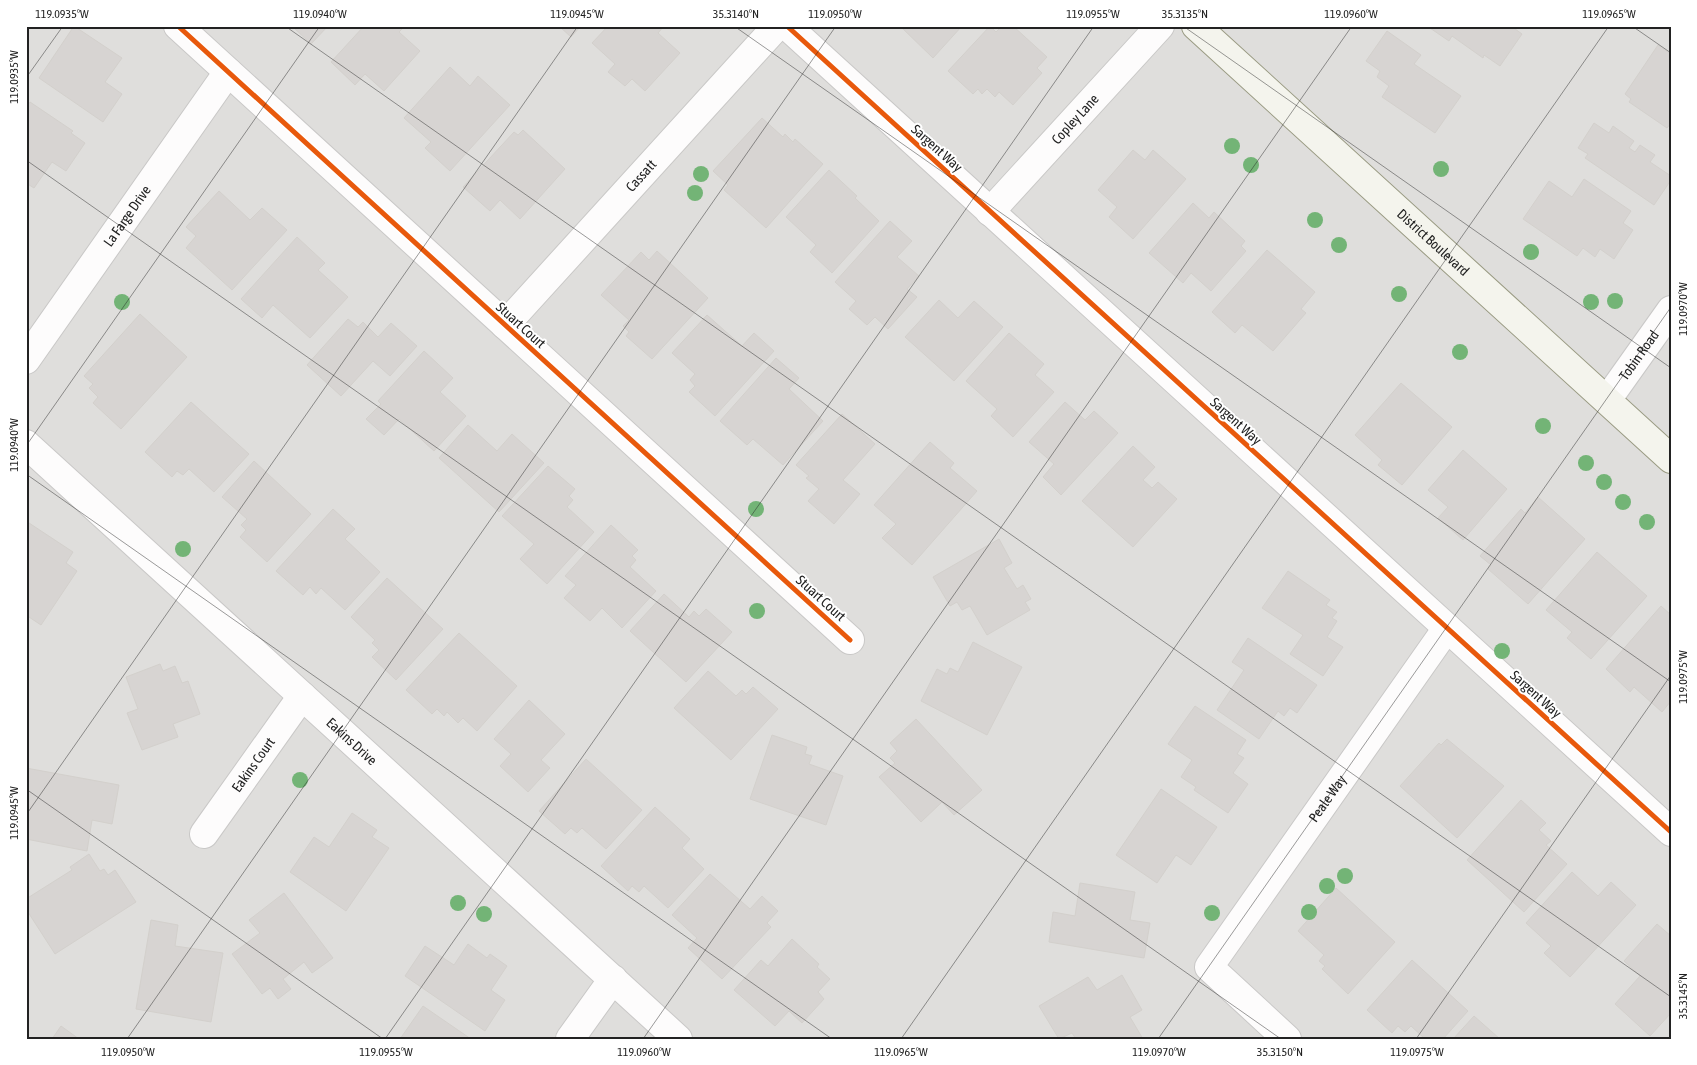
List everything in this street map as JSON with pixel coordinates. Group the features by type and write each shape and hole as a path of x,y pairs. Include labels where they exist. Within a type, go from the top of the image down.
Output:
{"street":[{"name":"Stuart Court","path":"178,26 850,640"},
{"name":"Cassatt","path":"505,325 777,26"},
{"name":"Sargent Way","path":"787,26 1671,832"},
{"name":"Copley Lane","path":"990,212 1160,26"},
{"name":"District Boulevard","path":"1196,26 1671,459"},
{"name":"La Farge Drive","path":"26,360 228,72"},
{"name":"Tobin Road","path":"1607,400 1671,310"},
{"name":"Eakins Drive","path":"26,444 678,1039"},
{"name":"Peale Way","path":"1287,1039 1209,967 1447,628"},
{"name":"Eakins Court","path":"204,834 302,696"},
{"path":"570,1039 613,979"}],"shaded area":[{"path":"26,26 1671,26 1671,1039 26,1039"}],"building":[{"path":"74,26 122,58 105,82 122,94 103,122 39,78"},
{"path":"292,26 328,26 311,44"},
{"path":"364,26 405,26 399,32 420,51 384,91 365,74 355,85 331,62"},
{"path":"559,26 581,26 571,37"},
{"path":"608,26 664,26 658,33 680,53 645,91 632,79 625,86 608,72 615,64 592,43"},
{"path":"900,26 962,26 933,58"},
{"path":"990,26 996,32 1002,26 1013,26 1047,57 1037,68 1042,73 1013,105 999,92 995,97 987,89 982,94 978,89 973,94 948,71"},
{"path":"1427,26 1511,26 1522,34 1500,66 1484,55 1483,58 1452,36 1449,41"},
{"path":"1387,31 1421,55 1414,64 1461,96 1435,133 1382,97 1389,86 1377,77 1380,71 1366,61"},
{"path":"1658,45 1671,54 1671,123 1667,128 1629,102 1631,99 1625,94"},
{"path":"450,67 470,86 478,76 510,105 450,171 425,148 431,142 404,118"},
{"path":"30,102 73,131 71,133 85,143 66,171 52,162 34,188 26,183 26,108"},
{"path":"762,118 783,137 785,134 793,142 795,139 823,164 766,228 724,190 728,185 713,171"},
{"path":"1594,123 1609,133 1613,126 1634,141 1629,148 1635,152 1640,145 1655,155 1650,162 1671,176 1671,180 1654,205 1585,158 1588,154 1578,148"},
{"path":"523,130 565,169 520,219 500,200 490,211 463,187 514,132 518,135"},
{"path":"1133,150 1145,160 1153,150 1186,179 1133,239 1109,217 1117,207 1098,190"},
{"path":"829,170 857,196 855,198 879,221 832,273 810,252 816,245 786,217"},
{"path":"1584,179 1631,211 1623,223 1633,230 1614,259 1600,249 1595,257 1583,248 1577,256 1523,219 1549,181 1572,197"},
{"path":"219,191 250,220 262,208 287,230 232,290 186,248 196,236 186,227"},
{"path":"1193,203 1209,218 1214,212 1245,241 1241,246 1246,251 1211,291 1191,273 1183,283 1149,253"},
{"path":"890,221 912,241 897,257 919,276 907,289 917,297 888,329 875,317 867,325 849,309 856,301 835,282"},
{"path":"297,237 325,263 318,270 348,297 310,338 273,305 262,318 241,299"},
{"path":"1267,250 1315,292 1301,309 1306,313 1273,351 1242,325 1235,333 1212,312"},
{"path":"657,251 708,298 652,359 626,336 629,332 623,326 629,320 601,295 641,252 649,260"},
{"path":"939,300 958,318 974,301 1003,327 954,381 905,337"},
{"path":"140,314 187,357 121,429 93,403 98,397 89,388 93,384 84,376"},
{"path":"707,315 742,346 754,333 774,351 715,416 689,392 695,386 690,380 695,374 672,353"},
{"path":"348,319 358,327 363,322 378,337 391,323 417,346 390,376 373,361 341,396 307,365"},
{"path":"1009,333 1044,364 1035,375 1054,392 1013,437 991,416 997,409 966,381"},
{"path":"424,351 453,378 440,392 466,416 434,451 399,419 384,435 366,419 381,404 378,401"},
{"path":"776,358 799,378 789,389 823,421 783,465 753,439 747,445 720,421"},
{"path":"1401,383 1452,427 1402,485 1378,465 1382,460 1355,435"},
{"path":"191,402 249,454 214,492 189,469 183,475 177,471 172,477 145,452"},
{"path":"1065,402 1085,420 1094,411 1118,433 1061,495 1043,477 1054,464 1029,442"},
{"path":"842,414 875,444 843,480 860,494 834,524 808,501 819,489 806,478 809,476 796,465"},
{"path":"468,425 497,451 512,434 544,463 499,512 439,458"},
{"path":"930,442 954,463 950,468 977,491 912,565 882,538 896,524 874,505"},
{"path":"1133,446 1155,467 1143,480 1152,488 1158,482 1177,499 1133,547 1082,501"},
{"path":"1463,450 1507,489 1463,540 1438,518 1448,507 1428,490"},
{"path":"254,461 311,514 267,562 240,537 246,530 241,525 247,519 222,497"},
{"path":"548,466 575,489 569,496 573,500 567,507 594,532 547,584 520,559 534,544 502,516"},
{"path":"1538,497 1585,539 1528,604 1488,569 1491,565 1480,556 1521,509 1525,513"},
{"path":"333,509 355,529 345,539 380,572 345,610 321,588 316,594 310,587 303,595 276,571"},
{"path":"26,521 73,552 66,563 77,571 41,625 26,615"},
{"path":"611,525 638,550 632,556 636,560 630,567 656,591 622,628 602,608 590,621 564,598 576,585 565,576"},
{"path":"999,539 1012,563 1004,568 1017,589 1023,585 1031,599 1025,602 1030,610 987,635 970,606 962,610 957,602 950,606 933,577"},
{"path":"1597,552 1647,596 1591,659 1567,638 1572,632 1546,610"},
{"path":"1288,571 1330,600 1326,605 1337,612 1332,618 1337,621 1327,637 1343,647 1323,676 1290,654 1303,635 1262,608"},
{"path":"387,578 443,629 396,680 372,657 379,650 372,643 375,640 351,617"},
{"path":"664,594 689,617 694,611 699,616 706,609 732,632 686,682 630,631"},
{"path":"1661,606 1671,615 1671,701 1662,712 1634,687 1630,692 1606,669"},
{"path":"459,633 517,686 477,731 463,718 458,723 447,712 444,716 437,709 432,714 406,690"},
{"path":"1248,638 1317,685 1297,713 1290,708 1284,716 1278,711 1259,739 1217,710 1244,670 1232,662"},
{"path":"973,642 1022,667 987,735 921,701 937,669 947,674 950,668 958,672"},
{"path":"160,664 163,671 175,666 182,683 188,681 200,714 173,724 178,737 142,750 127,713 138,709 126,677"},
{"path":"708,671 736,696 742,690 746,694 753,687 778,709 731,760 674,708"},
{"path":"529,700 565,734 541,760 550,768 528,792 500,766 511,754 494,739"},
{"path":"1195,706 1246,740 1237,754 1244,758 1233,773 1248,784 1228,813 1194,790 1196,787 1181,777 1192,760 1168,744"},
{"path":"916,719 982,790 954,815 942,802 921,822 879,777 895,763 890,758 897,751 890,743"},
{"path":"772,735 807,747 805,754 812,756 809,764 843,776 826,825 750,799"},
{"path":"1447,739 1504,786 1457,838 1400,786 1439,743 1441,745"},
{"path":"586,759 642,810 606,849 582,828 577,833 571,828 565,834 539,811"},
{"path":"26,768 119,785 112,824 92,820 87,851 26,839"},
{"path":"1161,789 1217,827 1191,865 1176,855 1157,883 1116,855"},
{"path":"1521,800 1546,823 1539,830 1551,841 1546,845 1567,864 1524,912 1467,860"},
{"path":"655,807 690,839 682,848 704,869 668,908 644,886 639,892 632,886 628,891 601,866"},
{"path":"352,813 377,830 372,837 389,848 346,911 290,872 314,837 329,847"},
{"path":"89,854 100,871 104,869 108,875 115,870 136,902 55,954 26,909 26,899 72,870 70,867"},
{"path":"1572,872 1598,896 1611,882 1636,905 1570,977 1544,953 1551,946 1526,923"},
{"path":"710,874 750,909 762,896 778,911 767,923 771,927 722,979 688,948 697,938 672,915"},
{"path":"1080,883 1135,892 1130,920 1150,923 1144,958 1049,942 1053,912 1075,916"},
{"path":"1336,888 1395,942 1348,994 1322,969 1325,966 1319,961 1324,955 1298,931"},
{"path":"284,893 333,958 312,973 304,962 283,979 291,989 278,999 270,988 262,994 232,954 260,933 249,920"},
{"path":"151,920 178,925 175,946 223,953 211,1022 136,1009"},
{"path":"1657,924 1671,936 1671,1013 1650,1036 1615,1004 1640,976 1624,961"},
{"path":"792,939 819,964 817,967 830,979 818,992 824,999 802,1023 789,1011 775,1026 734,990 761,960 768,966"},
{"path":"468,944 487,958 490,954 507,966 491,990 505,1000 485,1031 405,976 425,946 454,965"},
{"path":"1412,960 1468,1011 1443,1039 1425,1039 1411,1026 1405,1032 1398,1026 1392,1033 1367,1010"},
{"path":"1122,975 1142,1010 1130,1017 1143,1039 1076,1039 1072,1033 1059,1039 1039,1006 1088,977 1097,990"},
{"path":"423,1006 471,1039 400,1039"},
{"path":"1474,1016 1500,1039 1453,1039"},
{"path":"61,1026 79,1039 52,1039"}],"cycle path":[{"path":"178,26 850,640"},
{"path":"787,26 1671,832"}]}
